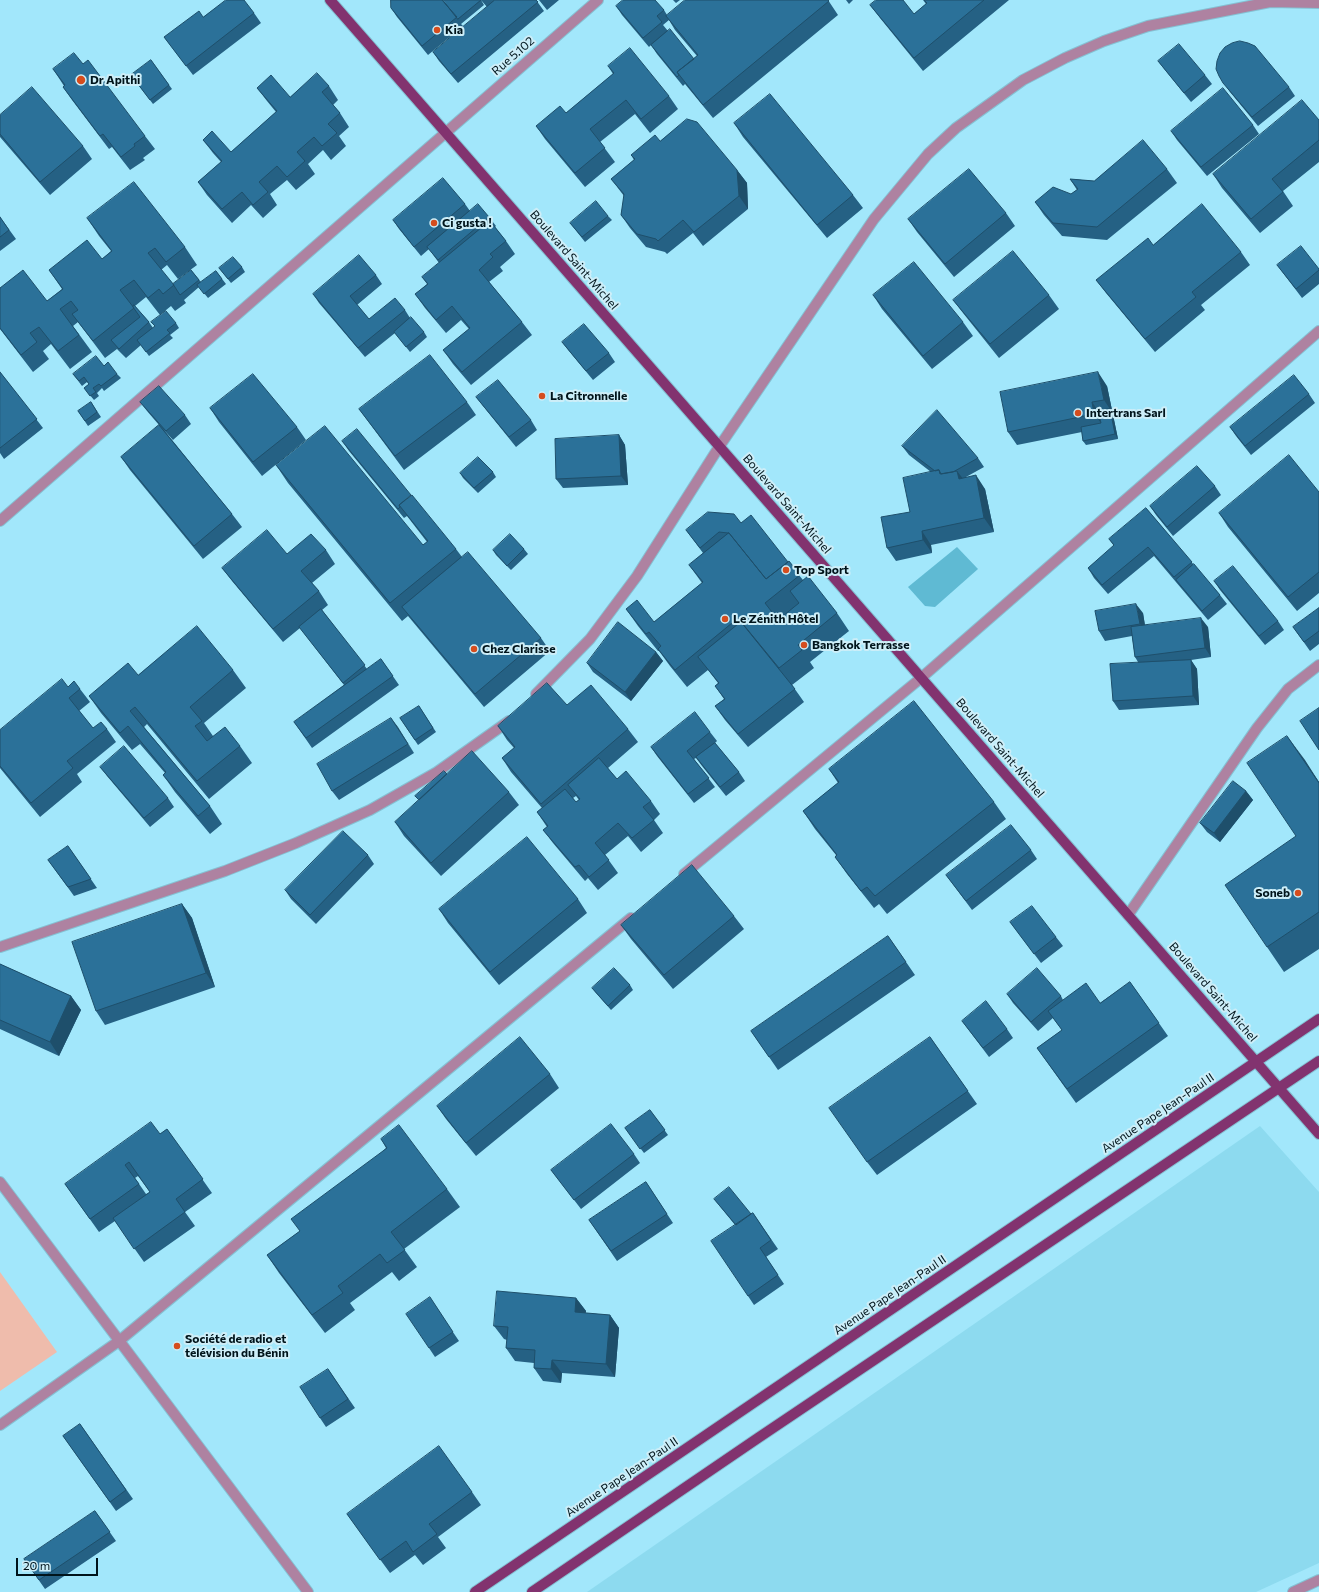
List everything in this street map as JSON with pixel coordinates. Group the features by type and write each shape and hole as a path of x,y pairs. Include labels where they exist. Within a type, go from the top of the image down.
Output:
{"main road":[{"name":"Boulevard Saint-Michel","path":"330,0 1319,1134"},
{"name":"Avenue Pape Jean-Paul II","path":"475,1592 1319,1019"},
{"path":"532,1592 765,1433 1319,1061"}],"street":[{"name":"Rue 5.102","path":"0,521 598,0"},
{"path":"527,703 590,639 637,576 719,447 874,219 928,154 956,128 1024,80 1065,58 1104,41 1148,26 1270,1 1319,2"},
{"path":"676,880 921,678 1319,331"},
{"path":"1128,915 1257,728 1288,689 1319,665"},
{"path":"0,947 225,871 303,840 370,810 437,772 505,724 516,714"},
{"path":"0,1425 119,1341 640,911"},
{"path":"0,1182 308,1592"},
{"path":"1293,1592 1319,1580"}],"shaded area":[{"path":"957,547 978,569 935,607 925,606 908,587"},
{"path":"1260,1126 1319,1192 1319,1563 1256,1592 587,1592"},
{"path":"0,1272 57,1352 0,1391"}],"building":[{"path":"226,0 244,0 254,13 186,66 164,37 199,11 203,17"},
{"path":"391,0 442,0 457,17 422,46 391,8"},
{"path":"443,0 481,0 458,19"},
{"path":"495,0 536,0 538,2 451,74 433,52"},
{"path":"623,0 655,0 664,10 657,16 662,22 643,38 616,6"},
{"path":"685,0 829,1 703,105 677,72 698,55 666,16"},
{"path":"876,0 903,0 914,14 927,3 924,0 984,0 914,58 870,5"},
{"path":"670,29 694,59 677,72 679,75 677,77 651,45"},
{"path":"1240,41 1255,46 1289,87 1252,117 1223,83 1216,69 1220,53 1225,47"},
{"path":"1179,44 1205,75 1184,93 1158,61"},
{"path":"630,48 669,96 641,119 626,100 590,129 605,148 575,173 536,126 560,106 566,113 614,73 608,66"},
{"path":"74,53 83,64 88,60 145,136 134,144 135,146 121,157 103,134 100,136 63,87 65,85 53,69"},
{"path":"151,60 169,85 150,100 131,75"},
{"path":"317,73 329,86 322,92 340,113 328,124 337,133 322,146 314,137 297,152 305,161 287,177 277,166 259,182 268,192 253,205 242,192 222,209 198,182 222,161 203,140 212,131 231,152 277,111 257,88 271,75 290,97"},
{"path":"32,87 83,146 40,182 0,134 0,115"},
{"path":"1223,88 1253,125 1201,167 1171,131"},
{"path":"770,94 853,195 817,225 734,123"},
{"path":"1302,100 1319,120 1319,140 1272,179 1283,192 1251,219 1213,174"},
{"path":"687,119 697,122 737,170 739,196 694,232 683,220 658,241 656,239 637,234 621,215 624,194 611,179 635,159 631,155 655,135 660,141"},
{"path":"1143,140 1167,169 1097,227 1053,223 1035,202 1053,187 1071,194 1078,189 1070,179 1094,181"},
{"path":"969,169 1006,213 945,264 908,219"},
{"path":"443,178 465,204 414,247 393,220"},
{"path":"134,182 185,247 166,262 155,248 148,253 174,285 163,294 159,289 148,298 134,280 120,290 134,308 93,341 72,314 78,310 71,301 60,309 79,335 58,351 39,327 30,333 37,342 21,355 0,328 0,288 23,270 47,301 63,289 49,270 87,240 102,259 112,251 87,218"},
{"path":"596,201 608,216 582,237 570,223"},
{"path":"478,204 489,217 438,260 427,247"},
{"path":"1202,204 1241,252 1192,292 1196,297 1145,339 1096,280 1148,238 1153,245"},
{"path":"0,217 9,230 0,237"},
{"path":"490,221 506,241 490,254 493,257 479,270 522,322 462,372 443,350 470,328 452,306 436,320 415,294 428,284 422,277"},
{"path":"1301,246 1319,270 1296,289 1277,265"},
{"path":"1013,251 1049,295 990,344 953,300"},
{"path":"359,255 376,275 350,296 369,319 395,298 405,310 358,348 313,294"},
{"path":"233,257 242,267 228,279 219,268"},
{"path":"914,262 963,322 923,356 873,295"},
{"path":"191,270 199,280 180,295 173,284"},
{"path":"216,271 222,279 204,294 197,285"},
{"path":"134,305 149,322 119,349 111,340 140,317 133,307"},
{"path":"166,311 176,323 167,330 170,333 146,352 137,340 155,326 151,322"},
{"path":"411,317 424,332 406,347 394,332"},
{"path":"584,324 609,353 586,371 562,342"},
{"path":"430,355 467,402 395,456 359,409"},
{"path":"96,356 104,366 108,362 117,374 101,386 99,384 93,388 96,392 90,396 84,388 89,384 84,377 79,381 73,374"},
{"path":"0,372 37,419 0,448"},
{"path":"1098,372 1104,400 1092,402 1094,414 1008,432 1000,392"},
{"path":"253,374 297,427 253,462 210,408"},
{"path":"1294,375 1309,394 1245,446 1230,427"},
{"path":"498,380 531,420 509,437 476,397"},
{"path":"159,386 185,415 166,431 140,402"},
{"path":"91,402 97,412 85,421 78,411"},
{"path":"1110,409 1115,434 1083,441 1081,427 1101,423 1098,411"},
{"path":"937,410 978,458 953,472 941,474 939,470 935,471 902,446"},
{"path":"159,425 232,514 194,546 121,457"},
{"path":"325,426 423,545 428,541 399,505 412,495 456,549 390,603 276,465"},
{"path":"357,429 411,495 399,505 400,507 398,509 342,441"},
{"path":"619,435 621,476 556,479 555,439"},
{"path":"1289,455 1319,492 1319,572 1288,597 1219,513"},
{"path":"478,457 493,472 474,488 460,473"},
{"path":"1197,466 1215,486 1167,527 1150,506"},
{"path":"939,470 940,474 957,471 959,479 976,475 984,518 922,531 923,540 887,548 881,517 910,512 903,478"},
{"path":"1146,508 1192,562 1174,577 1148,547 1102,585 1088,568 1114,545 1109,539"},
{"path":"708,512 734,514 741,523 751,515 788,562 766,579 729,533 719,532 700,548 686,530"},
{"path":"267,530 287,554 311,534 326,550 301,571 319,591 273,629 222,568"},
{"path":"729,533 766,579 789,561 800,575 765,603 778,620 799,603 790,591 808,576 837,613 798,645 802,650 779,668 738,618 675,670 658,649 661,646 649,632 646,634 626,609 637,600 654,622 703,582 689,565"},
{"path":"510,534 524,549 507,566 493,550"},
{"path":"468,552 541,638 475,694 402,607"},
{"path":"1194,564 1220,595 1202,611 1176,580"},
{"path":"1233,566 1278,621 1259,636 1214,581"},
{"path":"1136,604 1140,624 1099,631 1095,611"},
{"path":"1319,608 1319,631 1304,642 1293,627"},
{"path":"321,609 365,665 343,683 299,627"},
{"path":"1201,618 1205,648 1135,657 1131,627"},
{"path":"618,622 656,652 625,692 587,663"},
{"path":"741,622 795,689 738,734 715,706 725,699 715,686 719,683 698,657"},
{"path":"197,626 233,670 190,707 202,721 195,726 207,741 225,727 240,746 197,781 135,707 130,711 210,806 198,816 163,775 166,772 128,726 120,733 89,696 128,663 138,675"},
{"path":"381,659 393,676 306,738 294,722"},
{"path":"1191,660 1193,696 1113,701 1110,664"},
{"path":"62,679 68,687 74,681 80,689 69,698 93,728 101,722 107,729 67,761 73,768 31,803 0,766 0,730"},
{"path":"547,683 567,705 591,685 628,729 541,804 502,758 515,747 498,726"},
{"path":"914,701 994,802 875,896 867,887 861,891 835,857 837,855 803,811 839,782 829,769"},
{"path":"419,706 433,728 415,740 400,718"},
{"path":"1319,708 1319,750 1300,721"},
{"path":"695,712 710,732 687,751 709,778 688,794 651,747"},
{"path":"391,718 408,744 332,791 317,764"},
{"path":"1287,736 1319,783 1319,912 1267,947 1225,885 1296,836 1247,763"},
{"path":"715,743 739,772 720,787 696,757"},
{"path":"124,746 168,798 144,818 100,767"},
{"path":"472,751 509,792 431,863 395,822"},
{"path":"599,758 617,779 626,771 651,801 643,807 654,820 632,838 618,823 595,843 609,860 589,877 579,865 575,867 543,830 548,826 537,812 565,789 576,802 580,799 568,785"},
{"path":"444,771 447,774 419,800 415,796"},
{"path":"1233,781 1246,791 1214,833 1200,823"},
{"path":"1011,825 1031,850 966,901 946,875"},
{"path":"343,831 368,855 310,915 285,890"},
{"path":"527,837 578,899 490,972 439,909"},
{"path":"68,846 91,879 68,887 48,860"},
{"path":"692,865 734,916 664,975 621,925"},
{"path":"182,904 206,973 96,1011 72,942"},
{"path":"1032,906 1056,937 1034,954 1010,922"},
{"path":"888,936 906,962 769,1057 751,1031"},
{"path":"0,964 71,996 50,1042 0,1020"},
{"path":"614,968 630,985 608,1006 592,988"},
{"path":"1037,968 1061,996 1031,1022 1007,994"},
{"path":"1130,982 1159,1023 1067,1089 1037,1048 1062,1030 1048,1011 1086,983 1100,1003"},
{"path":"986,1001 1007,1029 983,1048 962,1021"},
{"path":"520,1037 550,1074 466,1143 437,1106"},
{"path":"930,1037 968,1091 867,1162 829,1108"},
{"path":"650,1110 665,1130 640,1149 625,1128"},
{"path":"151,1122 160,1134 167,1129 203,1179 176,1199 185,1212 134,1249 113,1218 150,1192 129,1162 125,1165 139,1184 90,1219 65,1184"},
{"path":"611,1124 634,1154 574,1200 551,1170"},
{"path":"399,1125 447,1189 391,1232 405,1250 387,1263 380,1254 338,1286 343,1293 312,1315 267,1255 300,1231 291,1219 387,1148 381,1139"},
{"path":"646,1182 667,1214 611,1251 589,1220"},
{"path":"729,1187 751,1214 736,1225 714,1199"},
{"path":"753,1213 771,1240 760,1248 778,1275 748,1296 711,1241"},
{"path":"497,1291 576,1298 575,1312 610,1315 606,1364 552,1360 551,1369 534,1368 535,1350 506,1348 508,1327 494,1326"},
{"path":"430,1297 453,1332 429,1348 406,1314"},
{"path":"328,1369 348,1399 320,1418 300,1387"},
{"path":"80,1424 126,1490 110,1502 63,1436"},
{"path":"439,1446 472,1492 429,1524 437,1534 413,1552 406,1541 380,1560 347,1514"},
{"path":"95,1511 110,1532 39,1580 24,1559"}],"place":[{"name":"Kia","path":"437,30"},
{"name":"Dr Apithi","path":"81,80"},
{"name":"Ci gusta !","path":"434,223"},
{"name":"La Citronnelle","path":"542,396"},
{"name":"Intertrans Sarl","path":"1078,413"},
{"name":"Top Sport","path":"786,570"},
{"name":"Le Zénith Hôtel","path":"725,619"},
{"name":"Bangkok Terrasse","path":"804,645"},
{"name":"Chez Clarisse","path":"474,649"},
{"name":"Soneb","path":"1298,893"},
{"name":"Société de radio et télévision du Bénin","path":"177,1346"}]}
